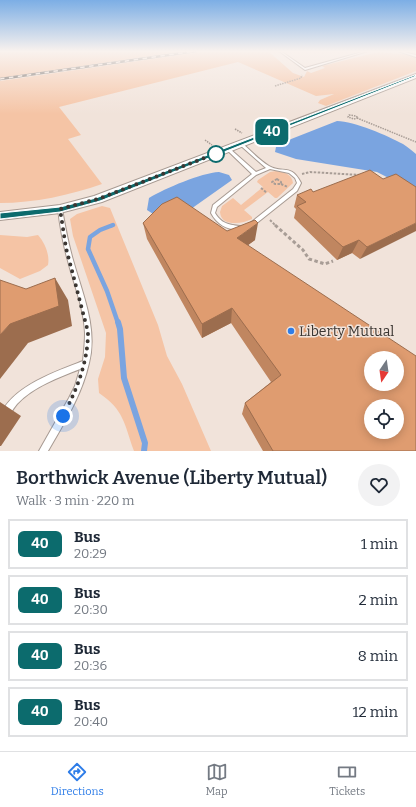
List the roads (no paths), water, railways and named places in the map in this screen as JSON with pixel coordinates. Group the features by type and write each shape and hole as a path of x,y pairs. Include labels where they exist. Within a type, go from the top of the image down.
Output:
{"street":[{"path":"0,216 60,209 104,197 416,76"}],"lane":[{"path":"241,144 269,168"},
{"path":"228,149 255,174"},
{"path":"269,168 284,170 294,176 299,183 295,190 253,224 247,227 228,227 218,222 213,213 215,206 255,174 269,168"},
{"path":"43,451 74,396 86,363 88,346 87,325 66,248 60,209"},
{"path":"0,422 16,400 29,389 44,380 86,363"}],"water":[{"path":"337,121 352,123 380,133 403,144 416,154 416,192 377,172 296,159 275,152 276,147 281,143"},
{"path":"219,172 229,175 232,180 181,216 164,221 147,210 149,198 156,194 193,178"}],"waterway":[{"path":"111,226 113,225 100,230 90,237 88,249 107,291 118,323"},
{"path":"118,322 120,329 124,378 145,443 144,451"}],"railway":[{"path":"0,79 49,72"}],"place":[{"name":"Liberty Mutual","path":"291,331"}]}
